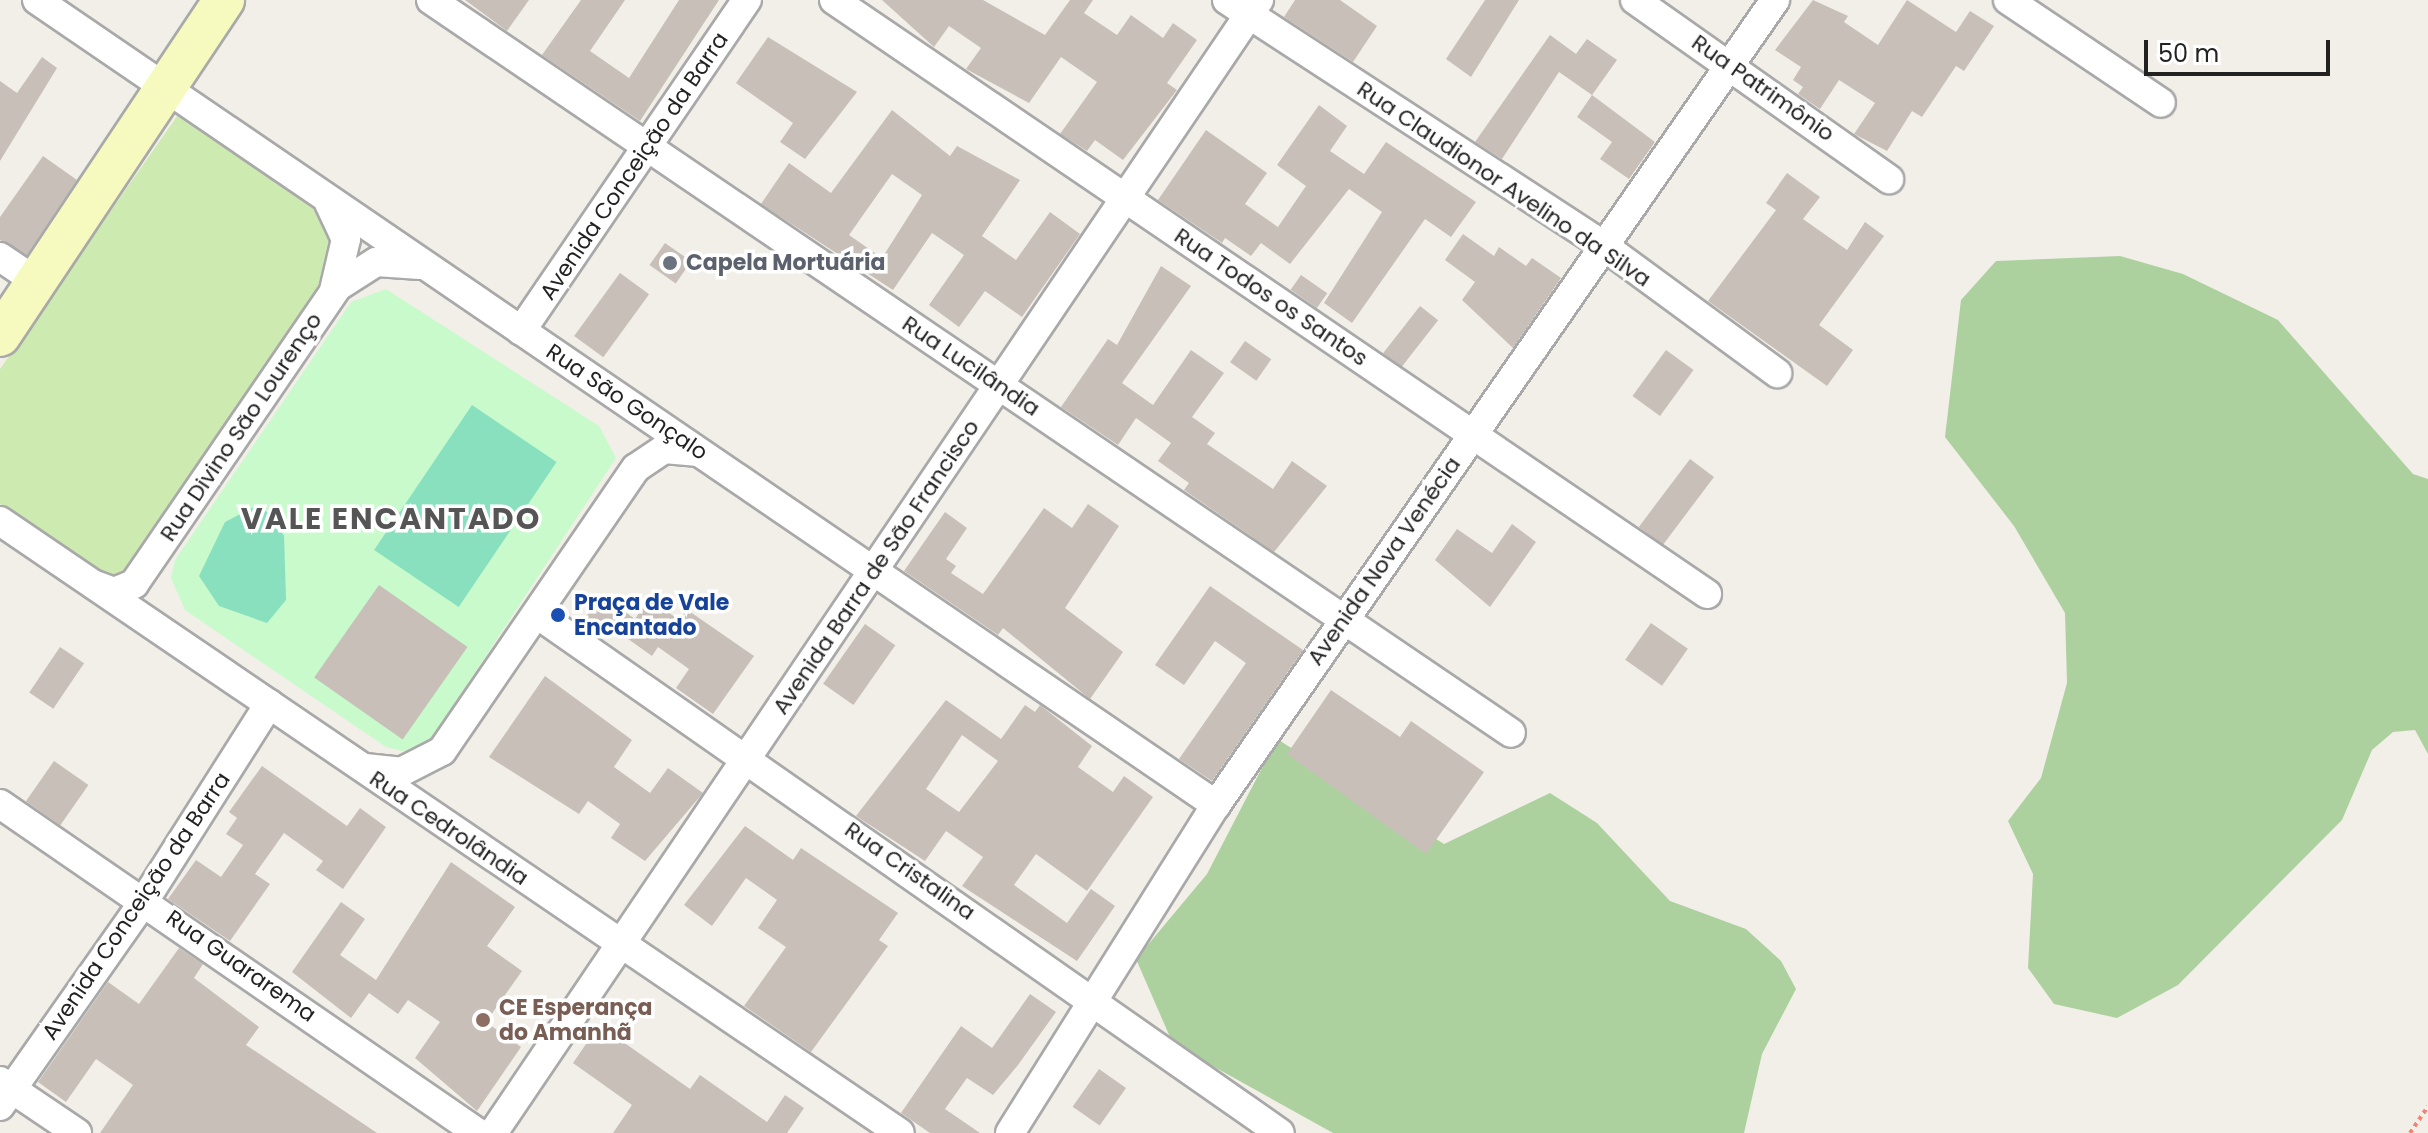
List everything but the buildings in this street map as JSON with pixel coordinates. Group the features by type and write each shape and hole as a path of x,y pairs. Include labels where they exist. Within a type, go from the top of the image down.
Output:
{"main road":[{"path":"0,336 224,0"}],"street":[{"name":"Rua São Gonçalo","path":"37,0 1216,805"},
{"name":"Rua Lucilândia","path":"431,0 1511,733"},
{"name":"Avenida Conceição da Barra","path":"521,331 747,0"},
{"name":"Rua Todos os Santos","path":"834,0 1707,594"},
{"name":"Rua Patrimônio","path":"1635,0 1732,64 1889,179"},
{"name":"Avenida Nova Venécia","path":"1010,1133 1216,805 1775,0"},
{"path":"2008,0 2161,103"},
{"name":"Avenida Barra de São Francisco","path":"493,1133 617,943 1127,199 1245,5"},
{"name":"Rua Claudionor Avelino da Silva","path":"1245,5 1604,246 1777,373"},
{"name":"Rua Divino São Lourenço","path":"323,196 346,239 345,264 328,300"},
{"path":"0,257 37,282"},
{"name":"Rua Divino São Lourenço","path":"94,584 125,590 155,554 328,300 348,276 376,262 431,270"},
{"path":"621,399 638,445 623,487"},
{"path":"357,765 401,772 442,751 644,460 664,449 706,456"},
{"name":"Rua Cedrolândia","path":"0,521 900,1133"},
{"name":"Rua Divino São Lourenço","path":"155,554 146,597 169,636"},
{"name":"Rua Cristalina","path":"537,614 1095,1000 1280,1133"},
{"name":"Avenida Conceição da Barra","path":"4,1092 146,898 269,704"},
{"name":"Rua Guararema","path":"0,804 146,898 478,1133"},
{"path":"4,1092 77,1133"}],"path":[{"path":"2410,1133 2428,1106"}],"green space":[{"path":"180,112 315,210 332,246 315,293 120,575 111,577 0,504 0,369"},
{"path":"2120,256 2183,274 2278,320 2413,474 2428,479 2428,754 2415,730 2393,732 2372,750 2342,820 2178,985 2117,1018 2054,1004 2028,968 2033,874 2008,821 2041,778 2067,683 2065,613 2014,526 1945,437 1961,300 1996,261"},
{"path":"386,289 599,426 616,458 430,741 410,753 386,747 185,610 171,578 175,560 351,302"},
{"path":"472,405 557,462 459,607 374,550"},
{"path":"254,507 270,513 284,536 286,600 267,623 219,606 199,576 225,522"},
{"path":"1277,739 1444,844 1550,793 1597,823 1670,901 1746,929 1781,961 1796,989 1762,1054 1744,1133 1333,1133 1173,1044 1136,959 1207,874"}],"place":[{"name":"Capela Mortuária","path":"670,263"},
{"name":"Praça de Vale Encantado","path":"558,615"},
{"name":"CE Esperança do Amanhã","path":"483,1020"}],"district":[{"name":"VALE ENCANTADO","path":"391,519"}]}
